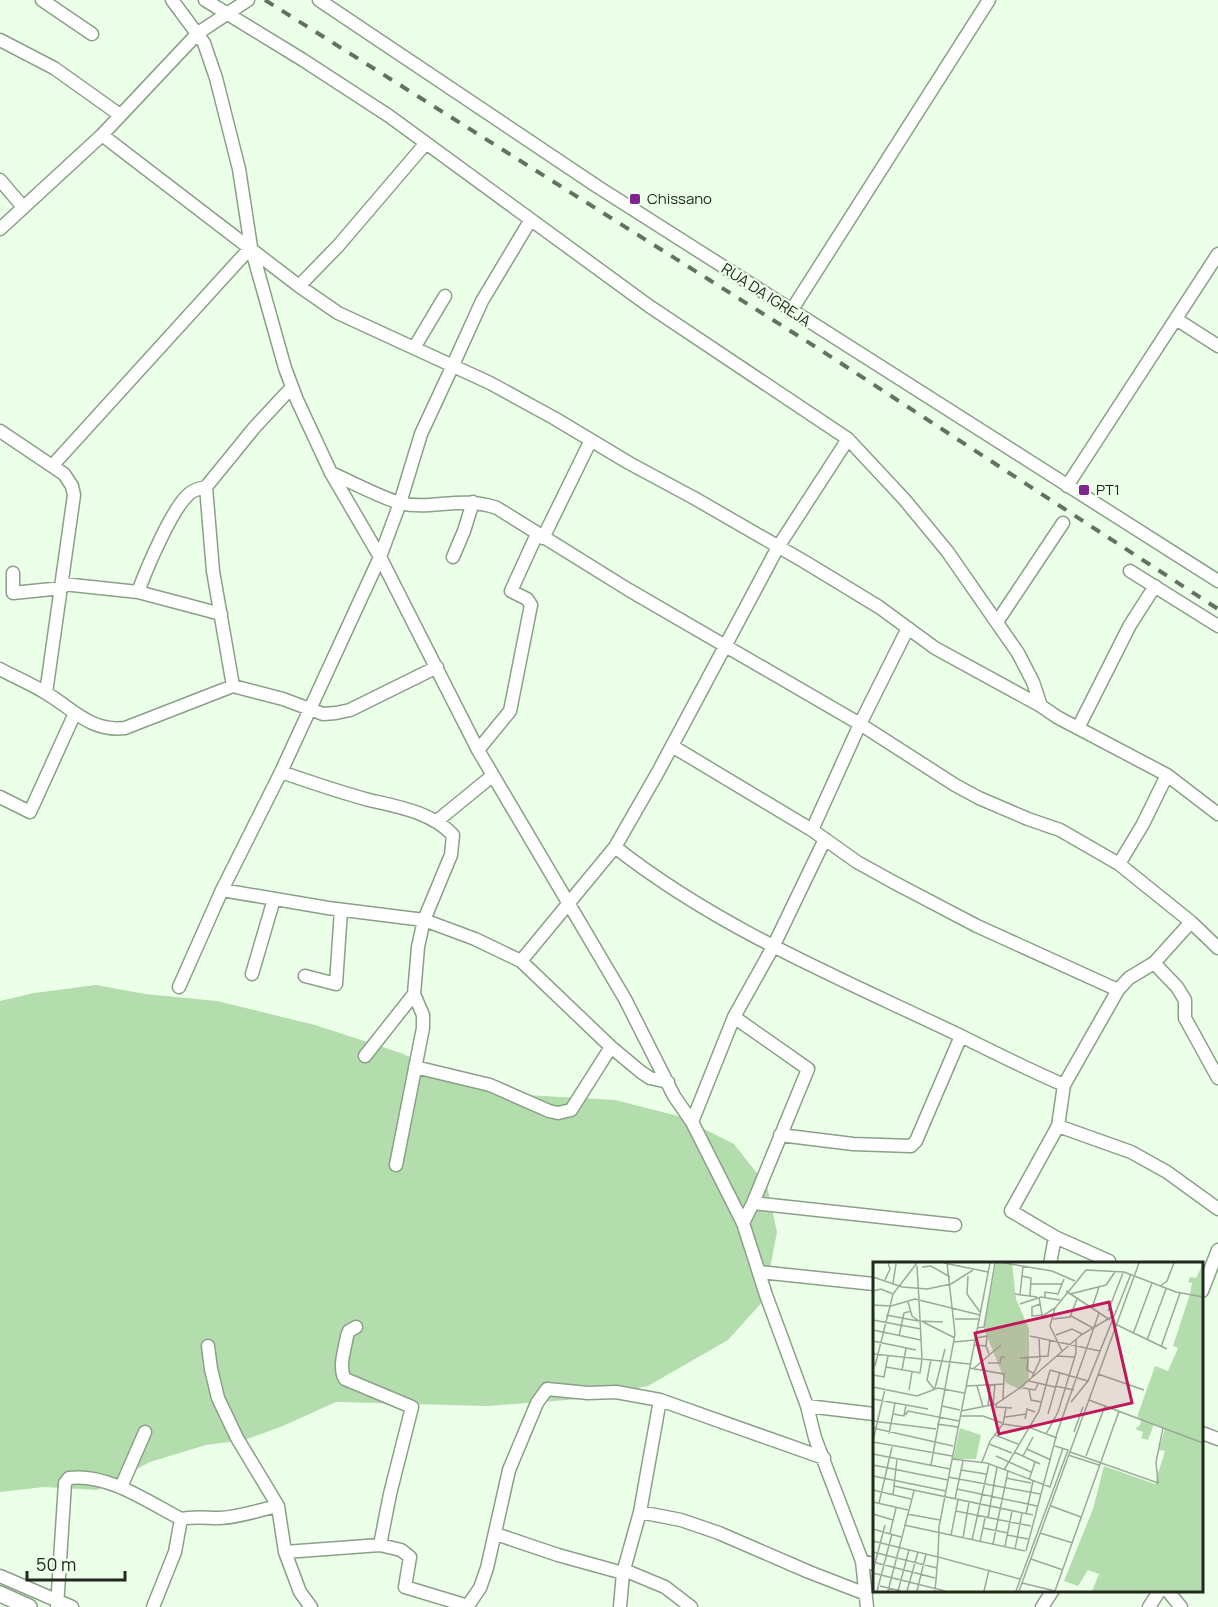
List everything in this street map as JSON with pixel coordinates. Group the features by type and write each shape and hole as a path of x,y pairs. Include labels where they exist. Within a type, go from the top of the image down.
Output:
{"street":[{"path":"42,0 92,34"},
{"path":"171,0 198,33 216,78 239,169 251,247 276,339 292,387 331,473 380,557 437,667 449,697 492,776 625,999 674,1096 692,1122 742,1223 807,1406 815,1438 868,1563 867,1607"},
{"path":"205,0 303,60 426,143 530,221 705,345 848,439 904,499 947,552 1018,654 1033,682 1041,706"},
{"path":"0,230 102,135 198,33 248,0"},
{"name":"RUA DA IGREJA","path":"319,0 598,188 1218,582"},
{"path":"791,311 988,0"},
{"path":"0,40 54,68 120,115"},
{"path":"102,135 299,286 338,313 490,383 591,440 879,607 935,648 1167,775 1218,814"},
{"path":"299,286 338,246 426,143"},
{"path":"0,180 23,207"},
{"path":"178,987 380,557 422,434 482,301 530,221"},
{"path":"52,466 251,247"},
{"path":"1067,486 1218,254"},
{"path":"414,348 445,296"},
{"path":"1176,319 1218,346"},
{"path":"138,592 181,503 190,493 206,487 254,428 292,387"},
{"path":"0,431 69,480 74,495 63,586 46,693"},
{"path":"521,961 615,847 727,645 778,547 848,439"},
{"path":"478,750 510,711 531,605 527,599 511,591 591,440"},
{"path":"331,473 400,503 473,502 497,508 629,590 860,724 979,798 1060,830 1119,864 1191,922 1218,948"},
{"path":"206,487 213,571 233,686"},
{"path":"453,557 473,502"},
{"path":"997,622 1063,523"},
{"path":"1130,571 1218,626"},
{"path":"13,573 13,593 63,586 138,592 221,614"},
{"path":"1078,728 1130,626 1155,586"},
{"path":"812,830 860,724 909,628"},
{"path":"0,669 46,693 88,721 111,730 125,728 233,686 283,699 323,714 336,713 350,710 437,667"},
{"path":"0,797 30,812 75,713"},
{"path":"672,746 812,830 857,862 977,926 1118,990"},
{"path":"280,772 369,800 398,806 437,821 453,835 451,855 424,920 418,947 414,994 423,1015 423,1028 396,1165"},
{"path":"1119,864 1143,824 1167,775"},
{"path":"437,821 492,776"},
{"path":"692,1122 734,1017 773,947 825,840"},
{"path":"615,847 706,910 773,947 905,1012 962,1036 1005,1059 1064,1085"},
{"path":"222,890 341,910 424,920 476,939 521,961 611,1047 650,1078 668,1082"},
{"path":"252,975 274,899"},
{"path":"305,976 336,984 341,910"},
{"path":"1109,1261 1055,1237 1011,1211 1058,1126 1064,1085 1118,990 1130,978 1154,963 1191,922"},
{"path":"1154,963 1177,987 1185,1000 1185,1018 1218,1078"},
{"path":"365,1056 414,994"},
{"path":"734,1017 808,1069 753,1203 742,1223"},
{"path":"780,1135 854,1144 911,1146 916,1141 962,1036"},
{"path":"415,1067 490,1085 558,1113 571,1110 611,1047"},
{"path":"1058,1126 1131,1152 1167,1172 1218,1209"},
{"path":"753,1203 955,1225"},
{"path":"1050,1262 1055,1237"},
{"path":"1203,1288 1218,1250"},
{"path":"759,1272 873,1284"},
{"path":"356,1327 349,1331 347,1336 342,1375 345,1379 412,1407 380,1545"},
{"path":"208,1346 218,1398 237,1438 278,1506 285,1552 300,1592 311,1607"},
{"path":"285,1552 380,1545 401,1550 410,1557 405,1587 468,1606 480,1587 496,1534 500,1501 509,1470 537,1403 547,1389 588,1393 616,1392 660,1400 824,1458"},
{"path":"620,1607 623,1572 640,1512 660,1400"},
{"path":"807,1406 873,1414"},
{"path":"121,1487 145,1432"},
{"path":"1203,1433 1218,1439"},
{"path":"57,1604 67,1480 79,1477 121,1487 181,1519 238,1516 278,1506"},
{"path":"640,1512 681,1520 719,1533 866,1594"},
{"path":"153,1607 175,1552 181,1519"},
{"path":"496,1534 665,1587 691,1607"},
{"path":"0,1576 57,1604 72,1607"},
{"path":"1042,1607 1052,1592"},
{"path":"1149,1607 1159,1592"},
{"path":"1169,1592 1181,1607"},
{"path":"0,1594 29,1607"}],"green space":[{"path":"96,985 145,994 217,1001 315,1025 401,1053 491,1093 615,1100 678,1116 734,1144 767,1186 777,1232 764,1300 728,1340 648,1386 580,1399 488,1406 336,1402 283,1426 244,1440 206,1445 150,1462 97,1490 44,1487 0,1492 0,1001 34,993"}],"railway":[{"path":"265,0 819,349 1218,609"}],"place":[{"name":"Chissano","path":"635,199"},
{"name":"PT1","path":"1084,490"}]}
